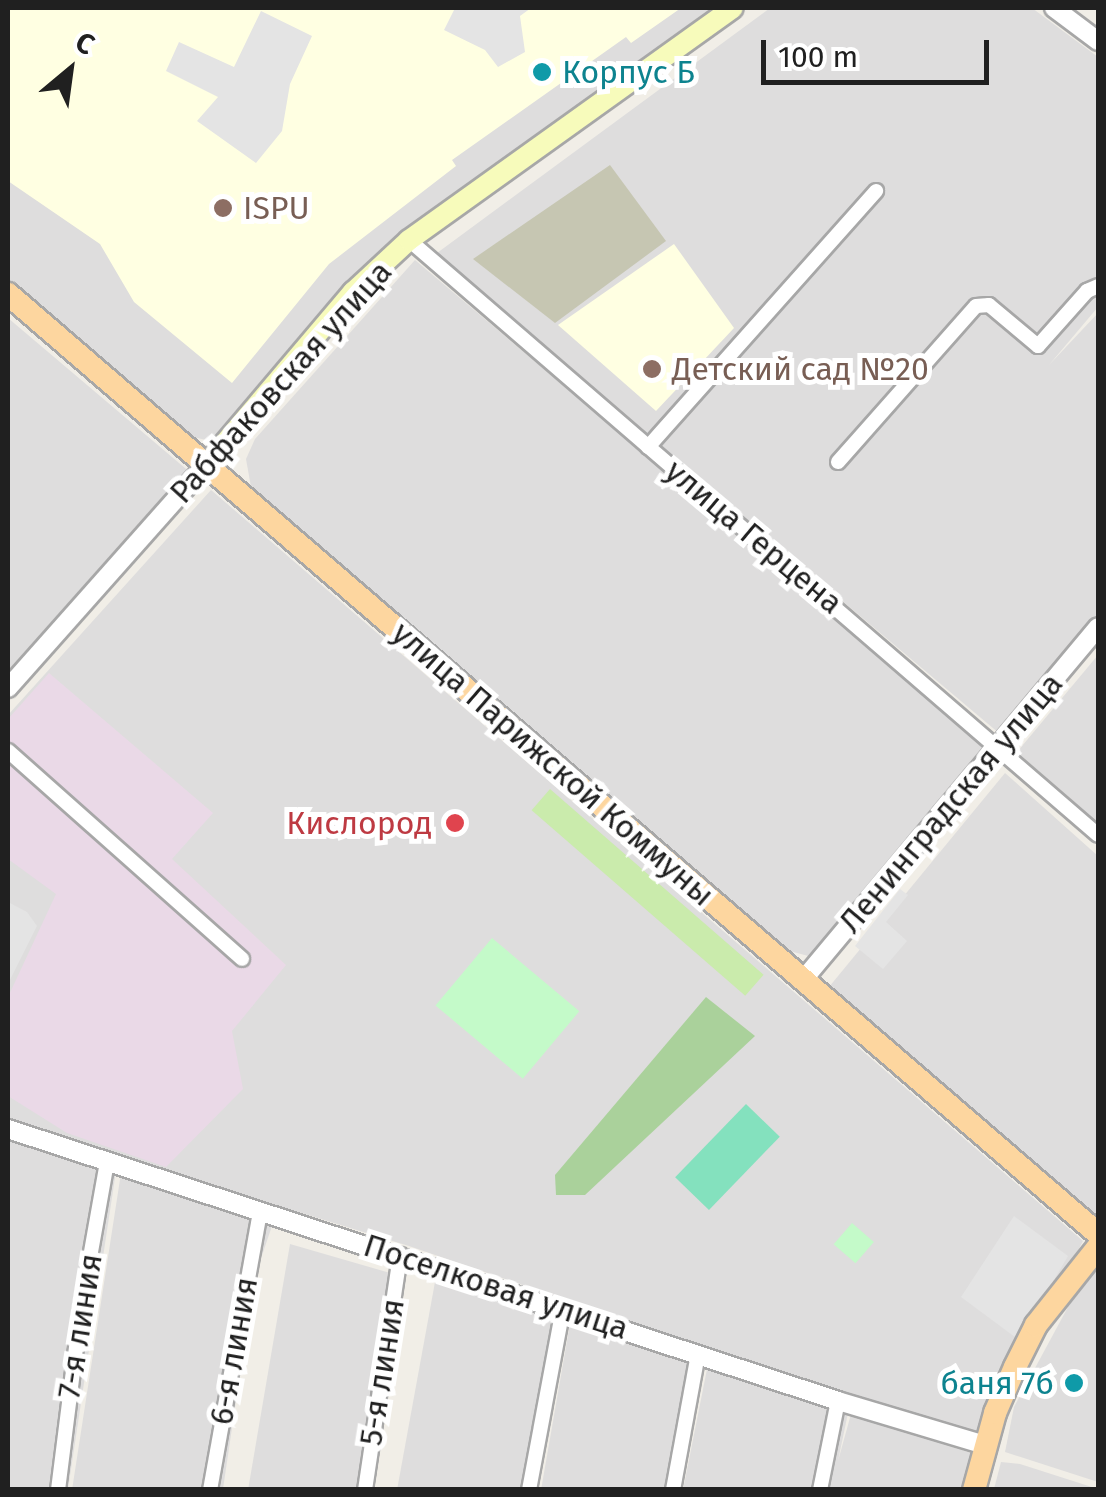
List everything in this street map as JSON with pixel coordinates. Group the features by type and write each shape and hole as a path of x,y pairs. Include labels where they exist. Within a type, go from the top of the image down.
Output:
{"main road":[{"name":"Рабфаковская улица","path":"206,464 354,292 410,240 733,8"},
{"name":"улица Парижской Коммуны","path":"8,294 1098,1234"},
{"path":"974,1490 1002,1394 1036,1325 1098,1247"}],"street":[{"path":"1054,8 1098,41"},
{"path":"648,447 876,191"},
{"name":"улица Герцена","path":"410,240 1098,835"},
{"path":"838,462 976,306 989,306 1038,346 1087,292 1098,286"},
{"name":"Рабфаковская улица","path":"8,688 206,464"},
{"name":"Ленинградская улица","path":"803,980 1098,626"},
{"path":"8,751 242,959"},
{"name":"Поселковая улица","path":"8,1128 563,1308 838,1402 985,1444"},
{"name":"7-я линия","path":"58,1490 81,1308 106,1162"},
{"name":"6-я линия","path":"210,1490 260,1212"},
{"name":"5-я линия","path":"364,1490 400,1255"},
{"path":"529,1490 563,1308"},
{"path":"673,1490 698,1354"},
{"path":"820,1490 838,1402"}],"shaded area":[{"name":"ISPU","path":"8,8 736,8 410,241 223,437 211,441 188,436 8,284"},
{"name":"ISPU","path":"8,8 681,8 631,43 626,37 452,160 456,166 329,264 232,383 134,302 100,244 8,181"},
{"path":"455,8 531,8 520,16 525,52 498,67 485,50 444,30"},
{"path":"770,8 1032,8 1098,57 1098,307 1049,365 1098,313 1098,627 1000,734 433,256"},
{"path":"261,11 312,36 290,84 282,131 256,163 197,121 218,97 166,71 179,42 234,67"},
{"path":"610,165 666,241 555,323 473,259"},
{"name":"Детский сад №20","path":"674,244 734,328 656,411 558,325"},
{"path":"415,260 973,732 988,755 812,957 786,950 251,487 246,459 255,439"},
{"path":"8,318 192,474 8,679"},
{"path":"211,490 1083,1241 1002,1396 986,1444 409,1246 8,1123 8,715"},
{"path":"1098,655 1098,823 1017,752"},
{"path":"49,673 213,813 172,859 286,965 232,1031 243,1089 166,1167 67,1133 8,1096 8,997 56,894 8,859 8,719"},
{"path":"1005,773 1098,856 1098,1228 829,987"},
{"path":"900,889 908,895 886,922 907,941 883,969 855,946"},
{"path":"8,902 27,912 37,926 8,984"},
{"path":"8,1133 116,1171 68,1489 8,1490"},
{"path":"121,1173 273,1223 254,1279 223,1489 72,1490"},
{"path":"1014,1216 1068,1256 1019,1340 961,1297"},
{"path":"290,1244 397,1275 362,1489 248,1490"},
{"path":"1095,1257 1098,1482 1005,1452 1014,1407"},
{"path":"435,1282 557,1314 527,1489 397,1490"},
{"path":"571,1318 696,1359 672,1489 541,1490"},
{"path":"708,1364 848,1413 838,1461 851,1414 987,1458 980,1489 683,1490"},
{"path":"1001,1462 1020,1464 1098,1489 994,1489"}],"green space":[{"path":"550,789 764,975 745,996 532,810"},
{"path":"492,938 579,1011 523,1079 435,1005"},
{"path":"706,997 755,1036 585,1195 556,1195 555,1175"},
{"path":"746,1104 780,1137 709,1210 675,1177"},
{"path":"852,1223 874,1242 856,1263 834,1244"}],"place":[{"name":"Корпус Б","path":"542,72"},
{"name":"ISPU","path":"223,208"},
{"name":"Детский сад №20","path":"652,369"},
{"name":"Кислород","path":"455,823"},
{"name":"баня 7б","path":"1074,1383"}]}
